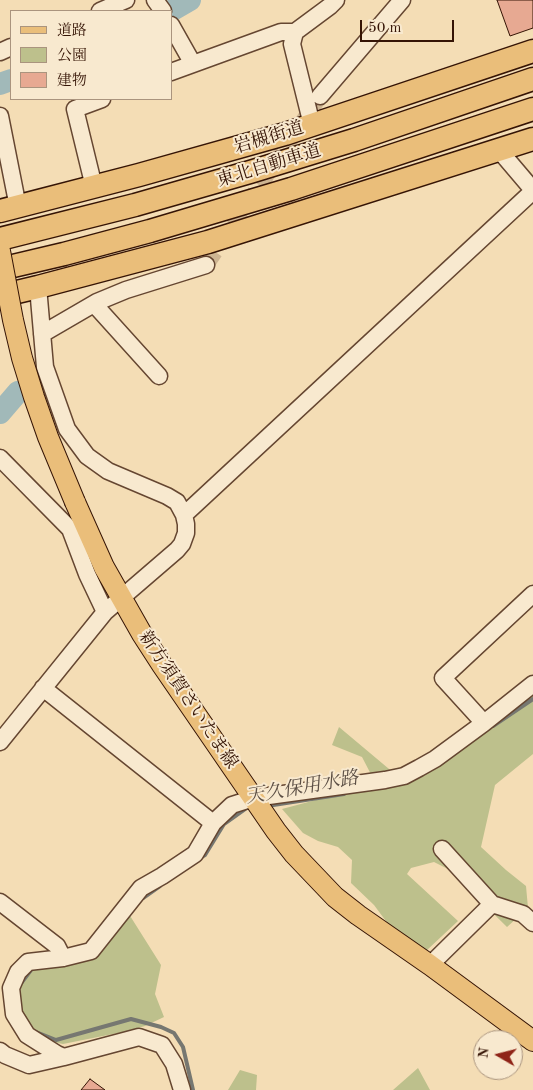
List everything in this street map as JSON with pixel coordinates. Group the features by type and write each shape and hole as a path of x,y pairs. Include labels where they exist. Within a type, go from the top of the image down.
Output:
{"highway":[{"name":"岩槻街道","path":"9,209 285,134 533,51"},
{"name":"東北自動車道","path":"0,239 135,205 250,172 354,140 533,79"},
{"name":"東北自動車道","path":"0,269 150,231 291,189 533,109"},
{"path":"0,296 208,242 533,139"}],"main road":[{"name":"新方須賀さいたま線","path":"0,251 22,358 48,437 104,567 162,665 294,854 336,897 533,1041"}],"street":[{"path":"102,10 126,0"},
{"path":"172,72 281,32 295,32 336,0"},
{"path":"320,96 402,0"},
{"path":"174,30 192,64"},
{"path":"295,32 292,44 312,125"},
{"path":"94,187 75,109 99,100"},
{"path":"0,116 9,209"},
{"path":"184,515 533,191 499,150"},
{"path":"42,334 94,304 126,290 206,265"},
{"path":"0,742 105,612 177,550 182,544 186,533 184,515 177,502 108,471 87,456 67,429 45,367 38,287"},
{"path":"94,304 159,376"},
{"path":"0,458 70,529 87,574 105,612"},
{"path":"484,723 443,678 533,594"},
{"path":"64,1058 27,1035 14,1014 11,988 18,972 28,962 92,952 141,888 195,854 214,823 232,805 254,798 404,776 434,758 484,723 533,684"},
{"path":"43,688 214,823"},
{"path":"442,849 492,904 523,914 533,923"},
{"path":"0,902 57,946 63,958"},
{"path":"430,964 492,904"},
{"path":"0,1051 29,1065 64,1058 138,1038 162,1044 174,1064 182,1090"}],"green space":[{"path":"533,690 533,754 495,785 481,847 526,886 528,908 507,927 448,869 434,862 411,868 407,874 458,921 426,951 397,936 374,905 351,883 352,860 338,847 318,841 303,833 282,809 376,784 362,757 332,745 339,727 395,774"},
{"path":"127,911 161,965 155,994 164,1017 145,1026 123,1032 63,1044 48,1041 23,1022 18,980 27,968 92,955"},
{"path":"418,1068 430,1090 393,1090"},
{"path":"240,1070 257,1075 256,1090 228,1090"}],"building":[{"path":"497,0 533,0 533,28 510,36"},
{"path":"90,1079 105,1090 81,1090"}],"waterway":[{"path":"172,10 190,0"},
{"path":"0,84 10,80"},
{"path":"0,413 18,392"},
{"name":"天久保用水路","path":"493,726 533,699"},
{"name":"天久保用水路","path":"267,806 344,794"},
{"name":"天久保用水路","path":"200,858 205,855 224,824 245,809"},
{"name":"天久保用水路","path":"143,898 160,886"},
{"name":"天久保用水路","path":"22,982 31,970"},
{"name":"天久保用水路","path":"36,1032 56,1040 131,1019 161,1027 174,1033 183,1047 193,1090"}],"tunnel":[{"path":"206,265 320,96"}]}
